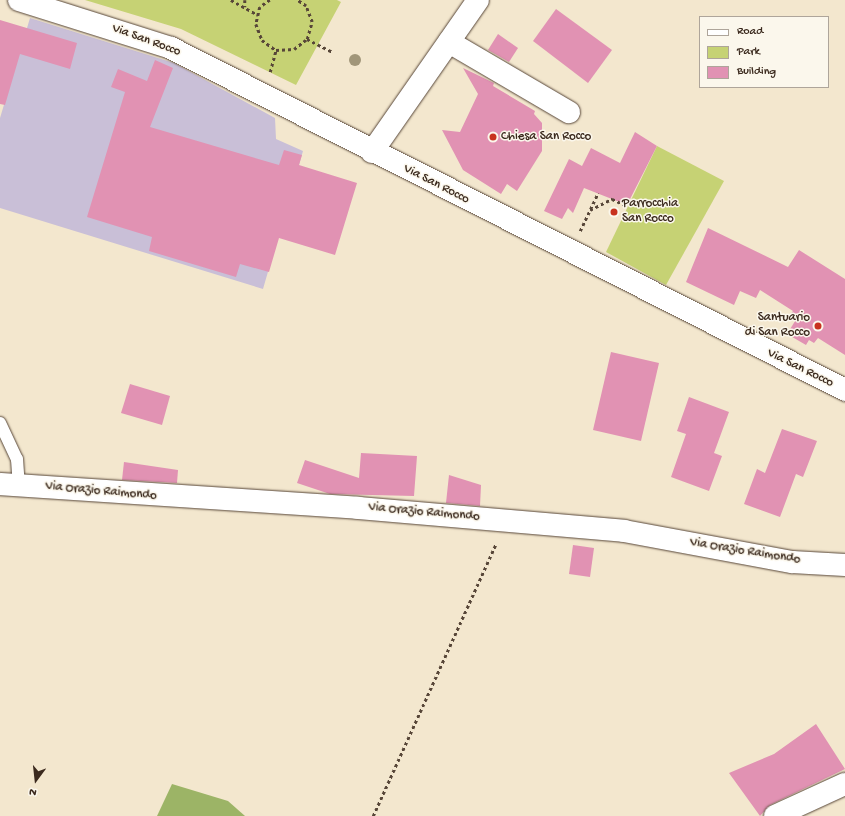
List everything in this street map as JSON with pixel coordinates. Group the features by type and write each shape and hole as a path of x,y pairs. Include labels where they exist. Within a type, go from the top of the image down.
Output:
{"street":[{"name":"Via San Rocco","path":"19,0 171,48 570,253 845,390"},
{"path":"372,152 478,0"},
{"path":"449,42 568,112"},
{"name":"Via Orazio Raimondo","path":"10,484 506,520 624,531 792,562 845,565"},
{"path":"775,816 845,784"}],"lane":[{"path":"0,423 17,459 10,484"}],"path":[{"path":"231,0 258,15"},
{"path":"245,0 245,8"},
{"path":"270,0 260,8 256,24 262,40 276,50 294,49 307,39 312,22 306,6 297,0"},
{"path":"307,39 332,52"},
{"path":"270,72 276,50"},
{"path":"570,253 598,193"},
{"path":"590,210 612,199 627,206"},
{"path":"373,816 506,520"}],"shaded area":[{"path":"30,18 174,63 275,118 276,139 303,151 263,289 0,208 0,118"}],"green space":[{"path":"85,0 337,0 341,2 296,85 181,29"},
{"path":"657,146 724,181 666,285 606,252"},
{"path":"172,784 228,801 245,816 157,816"}],"building":[{"path":"556,9 612,50 588,83 533,41"},
{"path":"0,20 77,43 70,69 20,54 5,105 0,104"},
{"path":"498,34 518,48 509,62 488,50"},
{"path":"155,60 173,68 150,127 279,165 284,150 302,155 299,165 357,183 335,255 279,238 269,272 240,264 236,277 149,251 152,237 87,217 125,92 111,87 118,69 147,81"},
{"name":"Chiesa San Rocco","path":"463,68 494,83 493,86 535,111 534,114 542,123 542,151 517,191 507,184 501,194 463,170 442,130 460,132 478,94"},
{"path":"635,132 657,146 627,205 584,188 573,213 568,208 562,219 544,211 569,159 582,166 591,148 620,163"},
{"path":"708,228 788,267 799,250 845,279 845,355 818,338 814,343 809,340 806,345 787,334 797,318 790,315 793,311 760,290 756,298 740,291 734,305 686,282"},
{"path":"611,352 659,363 641,441 593,430"},
{"path":"130,384 170,396 162,425 121,413"},
{"path":"689,397 729,412 714,453 722,456 709,491 671,477 686,434 677,431"},
{"path":"782,429 817,441 803,477 796,474 780,517 744,504 757,469 765,473"},
{"path":"361,453 417,456 414,496 330,494 297,483 305,460 359,478"},
{"path":"124,462 178,470 177,483 122,480"},
{"path":"449,475 481,485 480,506 446,503"},
{"path":"573,545 594,548 590,577 569,574"},
{"path":"816,724 845,769 770,805 760,816 729,773 774,754"}],"place":[{"name":"Chiesa San Rocco","path":"493,137"},
{"name":"Parrocchia San Rocco","path":"614,212"},
{"name":"Santuario di San Rocco","path":"818,326"}]}
